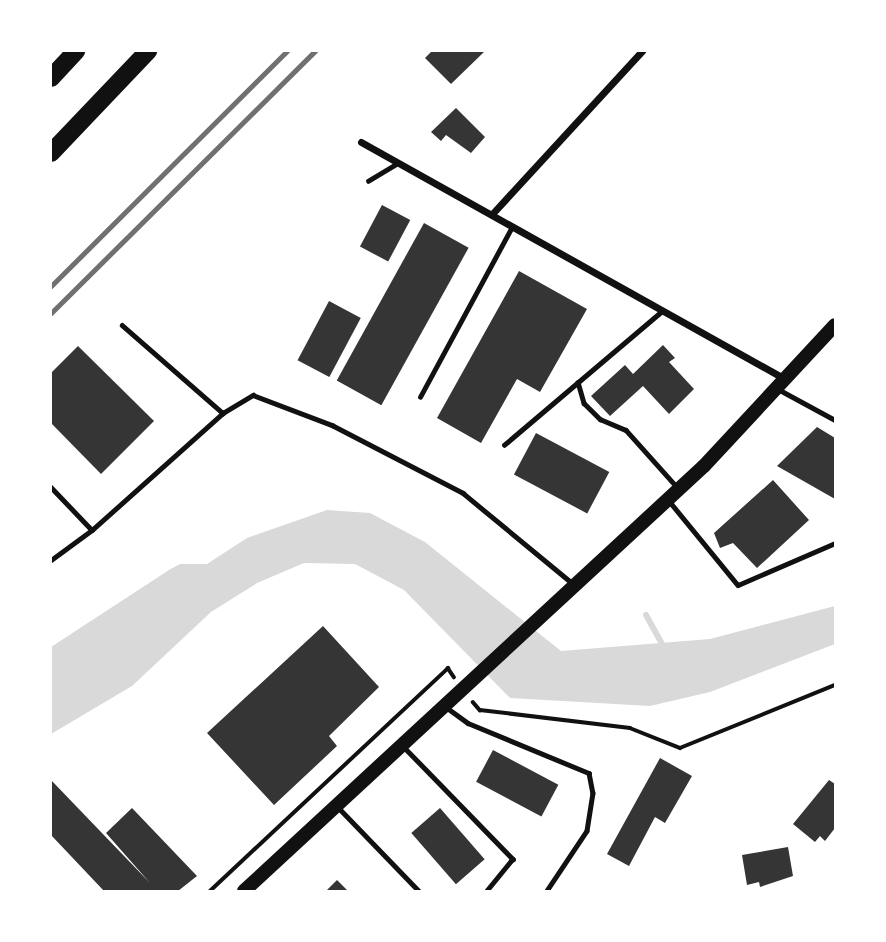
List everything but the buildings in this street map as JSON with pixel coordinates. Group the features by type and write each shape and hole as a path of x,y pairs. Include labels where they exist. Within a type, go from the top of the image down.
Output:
{"highway":[{"path":"51,78 76,51"},
{"path":"51,153 148,51"}],"main road":[{"path":"244,891 674,494 782,384 835,325"}],"street":[{"path":"492,214 642,51"},
{"path":"361,142 662,310 782,384"}],"lane":[{"path":"368,181 399,163"},
{"path":"420,397 513,226"},
{"path":"504,445 662,310"},
{"path":"122,325 223,413"},
{"path":"578,382 584,403 600,419 626,430 738,585 835,544"},
{"path":"782,384 835,421"},
{"path":"51,560 92,530 223,413 253,395 289,406 387,452 463,494 575,586"},
{"path":"51,487 92,530"},
{"path":"445,706 468,723 589,773 593,793 587,831 547,891"},
{"path":"402,745 513,859 487,891"},
{"path":"337,806 419,891"}],"path":[{"path":"210,891 448,668"},
{"path":"463,690 480,710 630,728 672,748 719,736 835,685"}],"shaded area":[{"path":"327,510 370,513 425,542 561,651 710,639 835,606 835,644 710,692 650,706 510,698 404,590 355,564 304,563 257,583 211,612 132,686 51,734 51,647 180,564 207,564 247,538"}],"waterway":[{"path":"646,615 665,649"}],"railway":[{"path":"51,286 287,51"},
{"path":"51,313 315,51"}]}
